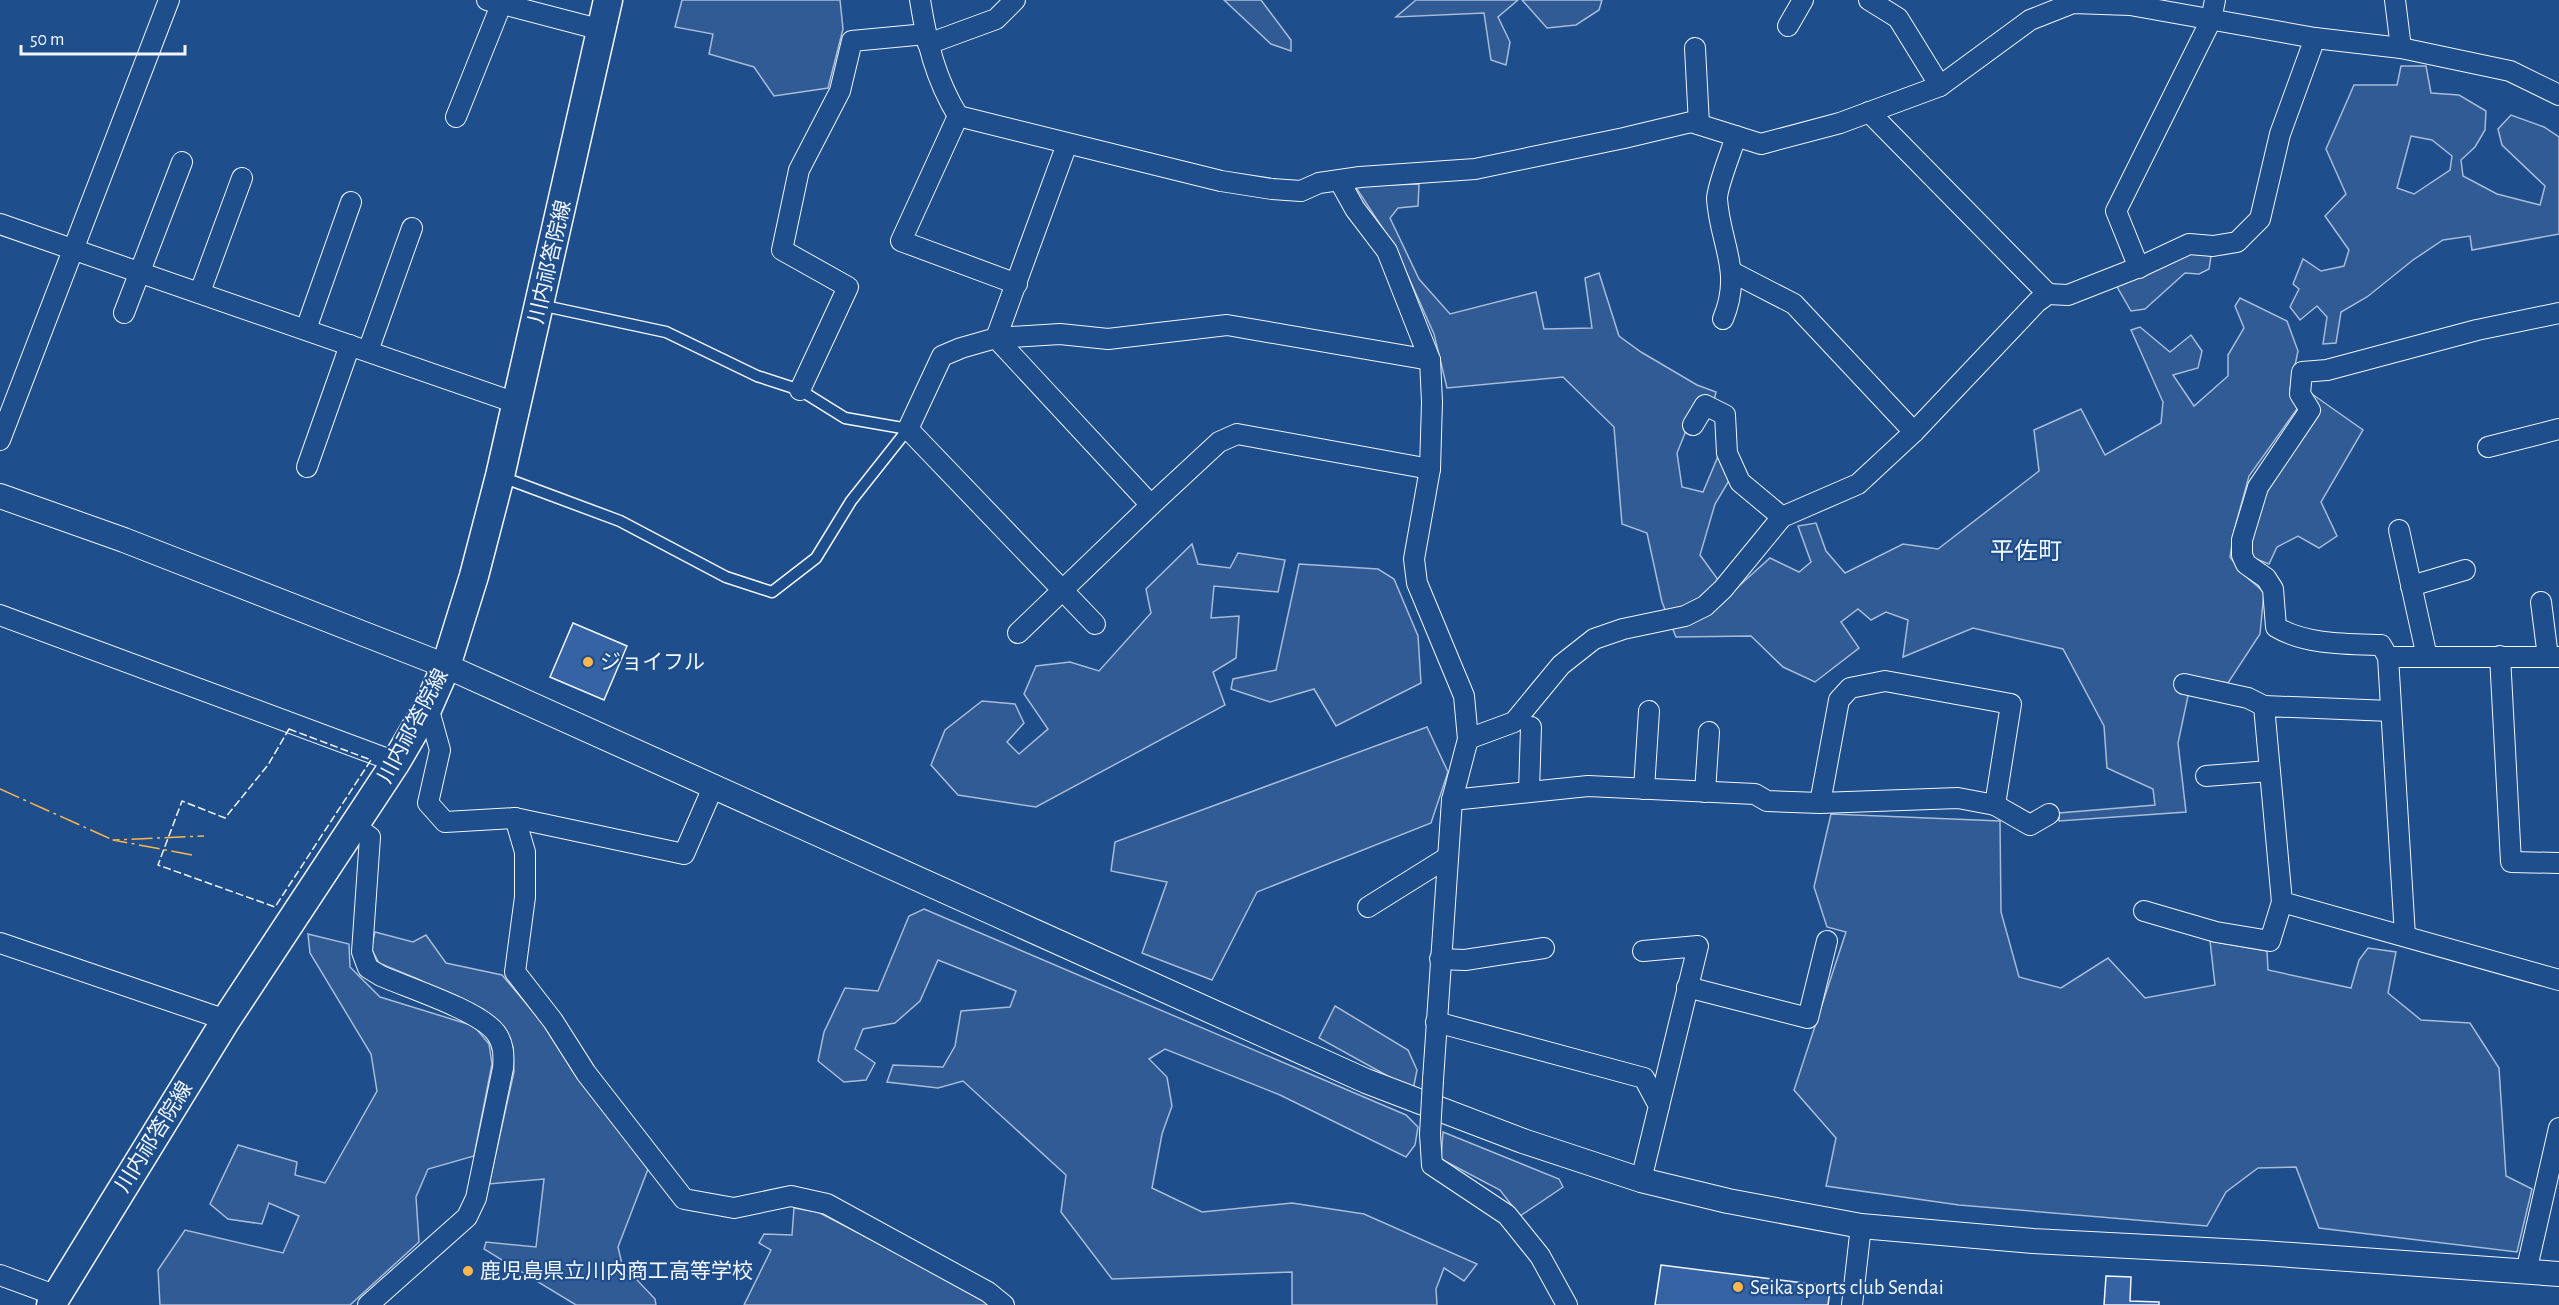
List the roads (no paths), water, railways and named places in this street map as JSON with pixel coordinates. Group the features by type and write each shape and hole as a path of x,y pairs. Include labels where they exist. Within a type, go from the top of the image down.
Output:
{"main road":[{"name":"川内祁答院線","path":"54,1301 226,1020 396,762 428,707 446,666 474,576 500,476 608,0"}],"street":[{"path":"0,440 169,0"},
{"path":"920,0 927,39 941,90 958,116 1221,181 1301,191 1319,183 1340,182 1360,177 1475,169 1691,122 1761,144 1839,123 1940,86 2030,20 2073,3 2131,2 2211,20 2315,38 2401,48 2510,71 2559,96"},
{"path":"800,390 848,287 782,250 799,170 840,91 852,41 927,39 996,19 1015,0"},
{"path":"1788,26 1803,0"},
{"path":"1869,0 1898,18 1940,86"},
{"path":"2139,268 2116,210 2211,20 2215,0"},
{"path":"2395,0 2401,48"},
{"path":"456,117 494,2 602,30"},
{"path":"1468,740 1514,722 1561,665 1594,639 1623,629 1685,616 1705,606 1723,589 1782,518 1858,484 1914,432 2037,302 2048,294 2068,295 2139,268 2189,244 2213,246 2237,242 2260,219 2280,134 2315,38"},
{"path":"1695,48 1699,124"},
{"path":"1869,112 2048,294"},
{"path":"958,116 901,241 1017,284"},
{"path":"1723,319 1729,304 1732,272 1717,197 1736,136"},
{"path":"996,338 1067,144"},
{"path":"124,313 182,162"},
{"path":"200,292 242,178"},
{"path":"1340,182 1355,209 1387,251 1430,360 1432,402 1430,469 1414,559 1417,583 1464,696 1468,740 1452,800 1436,1022 1430,1134 1432,1165 1507,1215 1540,1256 1567,1305"},
{"path":"306,329 351,202"},
{"path":"0,224 516,403"},
{"path":"307,467 412,228"},
{"path":"1732,272 1794,304 1914,432"},
{"path":"2405,936 2388,657 2381,645 2340,643 2287,634 2276,627 2273,589 2266,578 2246,564 2242,555 2242,540 2258,487 2310,410 2300,394 2302,372 2327,370 2477,330 2559,313"},
{"path":"1095,624 908,429 942,356 996,338 1060,334 1108,339 1227,325 1430,360"},
{"path":"996,338 1151,505"},
{"path":"1693,425 1705,405 1725,415 1727,453 1740,482 1782,518"},
{"path":"2488,447 2559,429"},
{"path":"1018,633 1219,442 1237,434 1430,469"},
{"path":"0,496 135,544 446,666 1366,1081 1522,1142 1641,1180 1728,1201 1861,1226 2033,1241 2263,1253 2559,1274"},
{"path":"2399,530 2427,657"},
{"path":"2411,586 2465,570"},
{"path":"2388,657 2553,657 2541,602"},
{"path":"0,615 396,762"},
{"path":"2500,656 2511,862 2559,863"},
{"path":"1821,803 1839,700 1850,688 1886,681 2011,704 1995,805"},
{"path":"2184,684 2248,698 2264,706 2391,711"},
{"path":"2144,911 2216,932 2270,941 2282,902 2264,706"},
{"path":"428,707 440,750 428,803 445,822 515,818 684,854 714,785"},
{"path":"1644,789 1649,711"},
{"path":"1529,792 1531,727"},
{"path":"1705,792 1709,732"},
{"path":"2206,776 2270,771"},
{"path":"1452,800 1588,786 1755,795 1767,801 1821,803 1958,798 1995,805 2030,825 2049,814"},
{"path":"515,818 525,852 525,897 515,972 553,1022 586,1073 684,1199 734,1208 791,1196 827,1204 988,1292 1004,1305"},
{"path":"355,826 370,837 362,952 368,968 381,976 479,1016 497,1033 504,1050 503,1068 476,1198 467,1217 368,1305"},
{"path":"1368,907 1448,857"},
{"path":"2282,902 2559,980"},
{"path":"1688,987 1808,1018 1827,941"},
{"path":"0,943 226,1020"},
{"path":"1641,1180 1698,946 1643,951"},
{"path":"1440,959 1465,960 1544,948"},
{"path":"1436,1022 1644,1078 1659,1106"},
{"path":"2526,1272 2559,1128"},
{"path":"1852,1305 1861,1226"},
{"path":"0,1275 54,1301"}],"lane":[{"path":"500,476 620,521 726,577 772,592 816,558 851,501 908,429 845,418 800,390 757,376 666,332 540,305"}],"place":[{"name":"ジョイフル","path":"588,662"},
{"name":"鹿児島県立川内商工高等学校","path":"468,1271"},
{"name":"Seika sports club Sendai","path":"1738,1287"}],"district":[{"name":"平佐町","path":"2026,552"}]}
